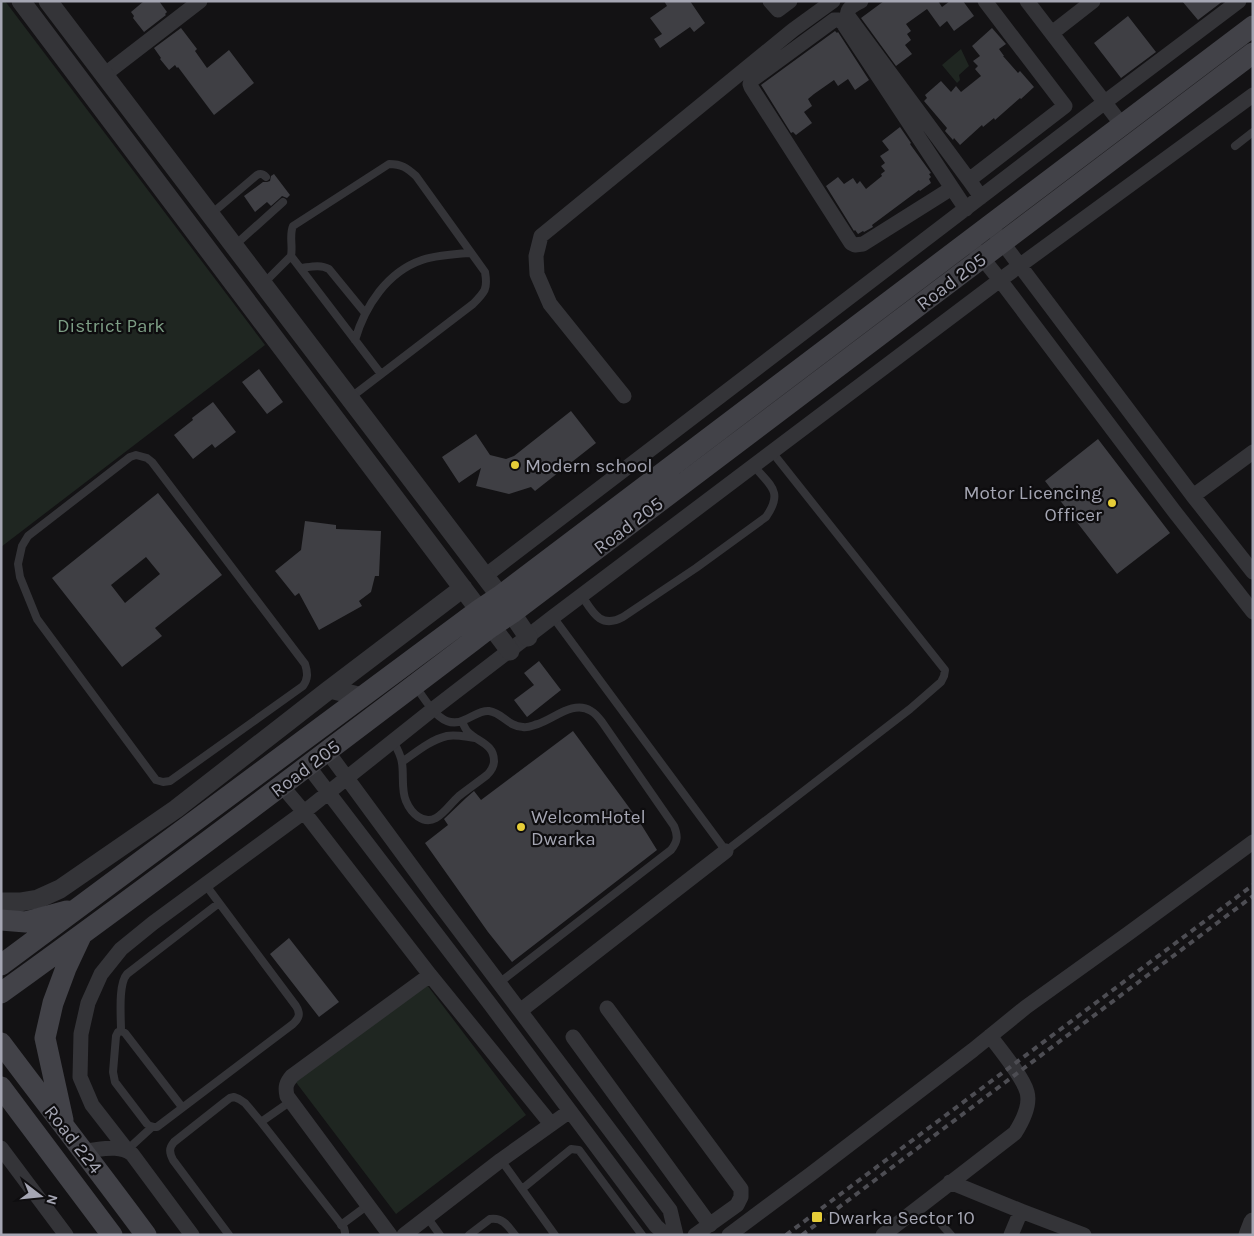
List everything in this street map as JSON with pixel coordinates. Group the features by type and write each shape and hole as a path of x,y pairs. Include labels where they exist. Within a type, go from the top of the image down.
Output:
{"main road":[{"name":"Road 205","path":"1,965 478,610 500,596 1253,26"},
{"name":"Road 205","path":"1,993 81,936 282,786 491,626 512,613 1253,53"},
{"path":"1,920 26,922 78,908"},
{"path":"64,1128 45,1038 53,1003 66,968 81,936"},
{"name":"Road 224","path":"1,1043 146,1235"},
{"name":"Road 224","path":"2,1089 112,1235"}],"street":[{"path":"21,1 510,651"},
{"path":"48,1 485,576 528,636"},
{"path":"770,1 778,10 790,1"},
{"path":"624,396 550,304 537,274 536,256 541,236 792,30 833,1"},
{"path":"861,1 848,9 848,16 981,197"},
{"path":"969,180 1065,106 985,1"},
{"path":"1027,1 1122,125"},
{"path":"1052,34 1092,1"},
{"path":"485,576 1239,1"},
{"path":"104,74 197,2"},
{"path":"952,188 863,244 851,243 750,88 752,80 834,20 844,22 966,209"},
{"path":"192,1235 132,1154 92,1105 80,1077 81,1034 88,1003 101,974 121,949 153,922 329,793 346,777 553,617 1000,280 1253,95"},
{"path":"989,225 1193,496 1253,572"},
{"path":"968,241 1000,280 1168,503 1253,612"},
{"path":"1193,496 1253,452"},
{"path":"1,902 20,902 38,899 60,889 176,809 462,588"},
{"path":"330,689 362,697"},
{"path":"327,751 670,1210 676,1235"},
{"path":"308,766 490,1004 656,1226 666,1235"},
{"path":"282,786 430,975 551,1124"},
{"path":"729,1235 990,1036 1026,1006 1253,842"},
{"path":"520,1011 726,851"},
{"path":"390,1235 291,1102 285,1088 292,1076 430,975"},
{"path":"607,1008 741,1189 741,1197 737,1205 695,1235"},
{"path":"883,1235 1015,1133 1022,1121 1028,1094 1024,1083 990,1036"},
{"path":"573,1037 710,1225"},
{"path":"408,1234 501,1160 570,1111"},
{"path":"1,1148 66,1235"},
{"path":"84,1151 118,1148 127,1150"},
{"path":"950,1182 1084,1235"},
{"path":"1011,1235 1021,1211"},
{"path":"1248,1235 1253,1222"}],"lane":[{"path":"1235,146 1253,132"},
{"path":"350,398 473,304 486,288 485,272 471,252 416,176 408,168 399,164 389,164 293,226 291,232 292,256 381,374"},
{"path":"210,215 257,175 263,174 266,177"},
{"path":"234,246 283,202"},
{"path":"355,340 365,313 387,283 400,272 412,264 424,260 471,252"},
{"path":"263,284 292,256"},
{"path":"301,268 319,266 328,269 365,313"},
{"path":"553,617 726,851 910,709 941,682 945,670 772,452"},
{"path":"136,455 147,458 152,462 305,664 308,674 307,680 302,686 170,781 160,782 156,780 37,619 20,577 18,564 22,546 28,536 130,457 136,455"},
{"path":"582,596 590,609 600,619 616,622 696,568 766,517 775,501 775,494 754,466"},
{"path":"414,685 432,710 445,720 454,723 480,712 489,711 499,714 517,727 526,728 548,720 571,708 583,707 592,711 602,722 677,833 676,843 671,850 499,983"},
{"path":"393,741 399,751 402,762 406,801 418,817 430,820 437,817 458,797 491,772 494,766 492,750 488,745 468,732 462,721"},
{"path":"402,762 420,749 447,736 478,739"},
{"path":"127,1150 152,1127 157,1127 299,1018 300,1014 296,1006 205,884"},
{"path":"152,1127 147,1124 114,1078 116,1036 120,1031 123,978 219,902"},
{"path":"120,1031 125,1033 182,1107"},
{"path":"229,1235 173,1160 170,1147 230,1098 239,1098 261,1122 344,1228 345,1235"},
{"path":"261,1122 291,1102"},
{"path":"522,1189 571,1149 579,1150 642,1235"},
{"path":"501,1160 555,1235"},
{"path":"341,1225 368,1205"},
{"path":"427,1217 440,1235"},
{"path":"469,1235 493,1218 501,1220 515,1235"},
{"path":"942,1225 951,1235"}],"green space":[{"name":"District Park","path":"1,1 5,1 265,345 1,547"},
{"path":"961,49 969,66 959,75 960,80 957,83 942,65"},
{"path":"424,981 526,1115 396,1214 295,1081"}],"building":[{"path":"144,1 159,1 167,12 166,15 144,32 133,18 134,16 131,12"},
{"path":"664,1 690,1 705,23 694,32 690,27 660,48 654,39 662,34 650,18 667,6"},
{"path":"884,1 938,1 942,7 950,1 963,1 974,16 954,31 947,21 940,27 927,9 906,24 911,31 907,34 911,40 905,45 912,54 896,66 861,18"},
{"path":"1182,1 1223,1 1198,20"},
{"path":"1128,16 1156,52 1121,78 1094,43"},
{"path":"181,28 197,49 195,51 207,68 229,50 254,83 214,115 178,67 175,65 169,70 154,48"},
{"path":"992,28 1006,44 999,49 1003,56 1034,87 995,120 994,118 983,127 982,125 960,145 945,131 947,128 924,101 927,98 925,95 941,81 951,92 956,86 961,92 981,76 975,69 978,66 973,61 980,56 972,46"},
{"path":"835,31 838,32 869,80 855,90 848,79 838,86 834,80 808,99 812,106 804,112 812,123 796,135 793,132 791,133 761,85"},
{"path":"900,127 931,173 929,174 931,177 929,179 931,183 872,225 873,227 858,234 854,231 826,186 838,177 844,184 853,178 857,184 860,181 866,189 882,176 881,174 885,171 881,166 885,163 880,156 889,150 882,141"},
{"path":"274,174 290,195 287,198 282,196 271,206 267,202 255,212 244,196 263,182 270,181 271,176"},
{"path":"259,369 283,402 267,414 242,382"},
{"path":"213,402 236,432 215,448 212,444 193,459 174,435"},
{"path":"571,411 596,443 535,491 531,487 509,494 476,486 481,468 459,483 442,457 476,434 490,455 506,459 514,456"},
{"path":"1098,439 1170,533 1117,574 1045,481"},
{"path":"158,493 222,575 155,628 162,636 122,667 52,578","holes":["146,557 160,574 125,603 111,585"]},
{"path":"305,521 336,525 336,529 381,531 379,576 375,576 371,592 359,601 362,606 319,630 299,593 295,596 275,571 301,550"},
{"path":"539,661 561,690 527,717 514,700 534,685 524,673"},
{"path":"573,731 639,821 657,850 512,962 488,932 425,843 448,825 444,819 474,791 481,800"},
{"path":"289,938 339,1002 319,1017 270,954"}],"railway":[{"path":"786,1235 1253,885"},
{"path":"802,1235 1253,896"}],"place":[{"name":"Modern school","path":"515,465"},
{"name":"Motor Licencing Officer","path":"1112,503"},
{"name":"WelcomHotel Dwarka","path":"521,827"},
{"name":"Dwarka Sector 10","path":"817,1217"}]}
